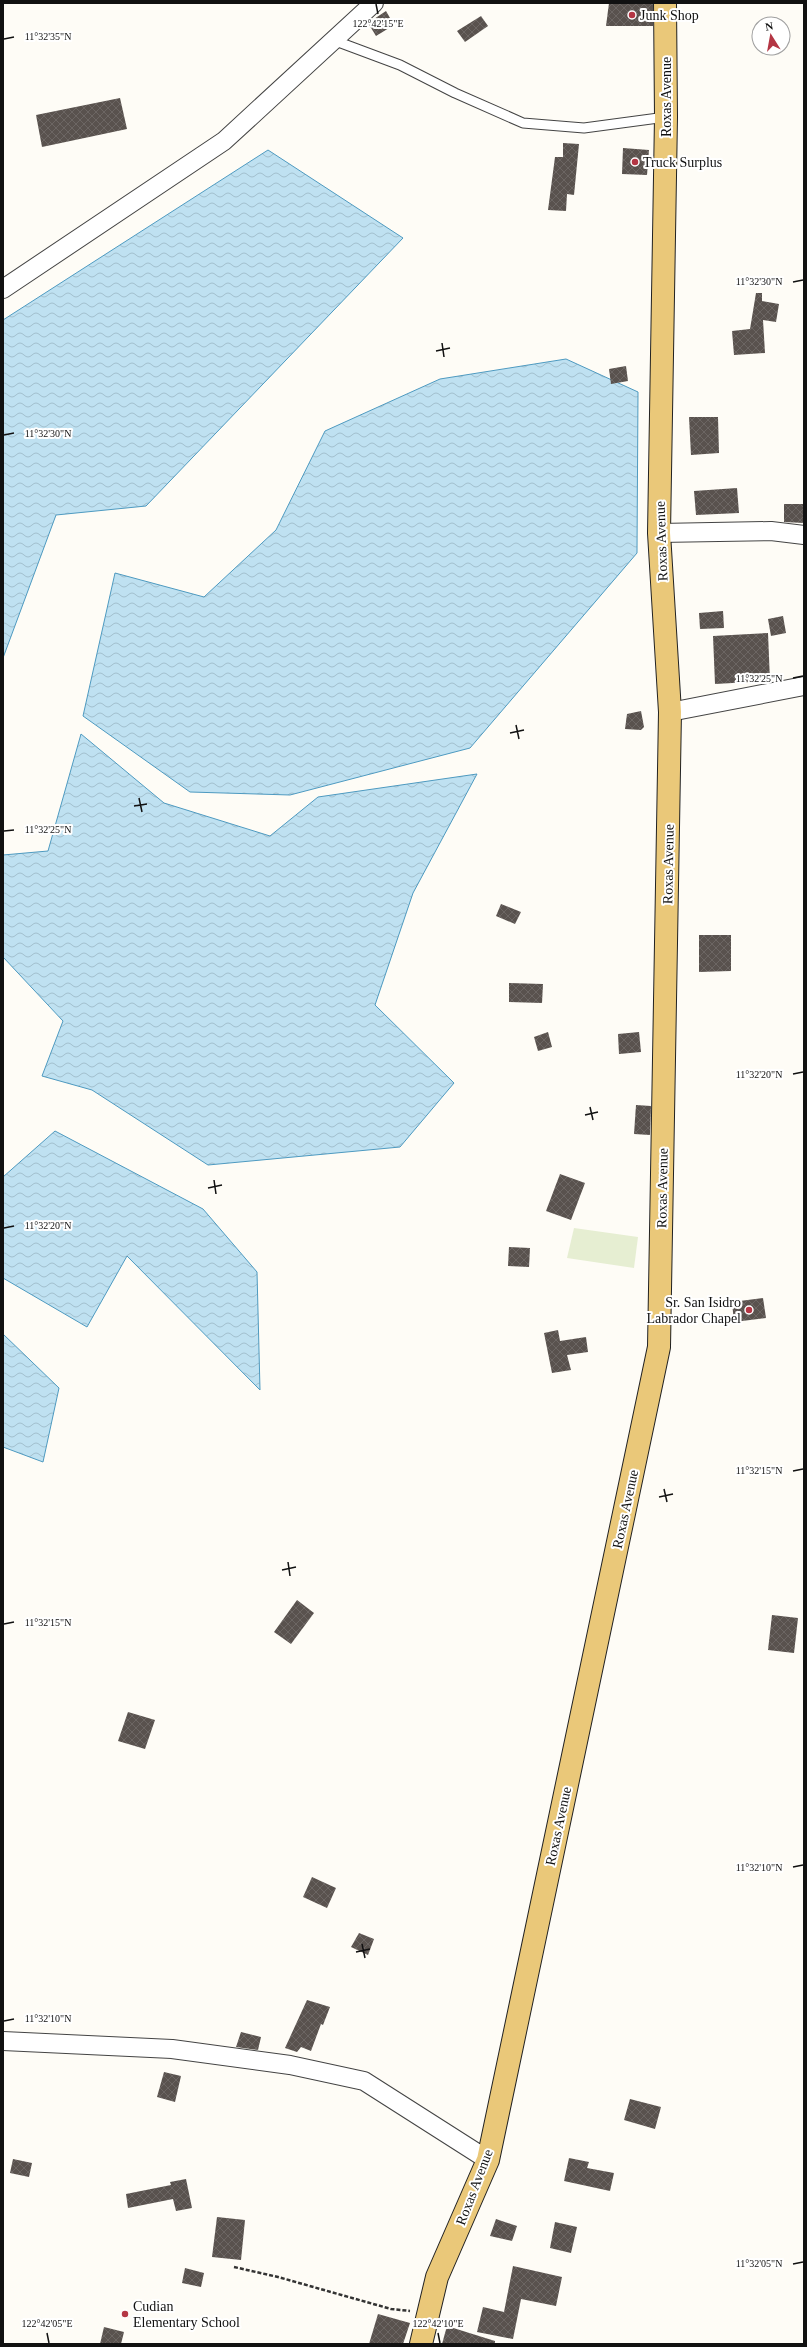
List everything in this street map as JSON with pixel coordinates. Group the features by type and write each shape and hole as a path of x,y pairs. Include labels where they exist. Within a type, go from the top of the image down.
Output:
{"main road":[{"name":"Roxas Avenue","path":"421,2344 437,2277 488,2160 659,1347 670,712 659,533 666,117 665,3"}],"street":[{"path":"3,289 224,141 374,3"},
{"path":"659,533 771,531 804,535"},
{"path":"670,712 804,686"},
{"path":"3,2041 172,2049 290,2065 364,2081 488,2160"}],"lane":[{"path":"333,40 400,65 455,93 523,123 584,128 666,117"}],"path":[{"path":"234,2267 278,2277 391,2309 428,2313"}],"green space":[{"path":"574,1228 638,1237 634,1268 567,1258"}],"water":[{"path":"268,150 403,238 146,506 56,515 3,658 3,320"},
{"path":"566,359 638,392 637,553 470,748 290,795 190,792 83,716 115,573 204,597 276,530 325,431 440,379"},
{"path":"81,734 164,803 270,836 318,797 477,774 413,893 375,1005 454,1083 400,1147 208,1165 92,1090 42,1076 63,1021 3,957 3,855 48,851"},
{"path":"55,1131 203,1209 257,1272 260,1390 127,1256 87,1327 3,1278 3,1177"},
{"path":"3,1334 59,1388 43,1462 3,1447"}],"building":[{"name":"Junk Shop","path":"609,3 653,3 653,26 606,26"},
{"path":"386,11 394,25 376,36 368,23"},
{"path":"481,16 488,26 465,42 457,31"},
{"path":"120,98 127,129 42,147 36,115"},
{"path":"563,143 579,144 574,195 567,194 566,211 548,210 555,157 563,157"},
{"name":"Truck Surplus","path":"623,148 649,150 647,175 622,174"},
{"path":"756,293 762,293 762,301 779,304 776,322 763,320 765,353 734,355 732,331 750,329"},
{"path":"626,366 628,381 611,384 609,369"},
{"path":"689,417 718,417 719,453 691,455"},
{"path":"737,488 739,513 696,515 694,491"},
{"path":"784,504 804,504 804,523 784,522"},
{"path":"723,611 724,628 700,629 699,613"},
{"path":"783,616 786,633 771,636 768,619"},
{"path":"768,633 770,681 715,684 713,636"},
{"path":"641,711 644,727 641,730 625,729 627,714"},
{"path":"501,904 521,912 515,924 496,916"},
{"path":"699,935 731,935 731,971 699,972"},
{"path":"509,983 543,984 542,1003 509,1002"},
{"path":"548,1032 552,1047 538,1051 534,1037"},
{"path":"639,1032 641,1052 619,1054 618,1034"},
{"path":"636,1105 651,1106 650,1135 634,1134"},
{"path":"560,1174 585,1183 571,1220 546,1211"},
{"path":"509,1247 530,1248 529,1267 508,1266"},
{"name":"Sr. San Isidro Labrador Chapel","path":"763,1298 766,1318 734,1322 732,1302"},
{"path":"558,1330 560,1341 586,1337 588,1352 567,1355 571,1370 552,1373 544,1333"},
{"path":"297,1600 314,1613 291,1644 274,1632"},
{"path":"772,1615 798,1618 794,1653 768,1650"},
{"path":"128,1712 155,1720 145,1749 118,1741"},
{"path":"312,1877 336,1888 327,1908 303,1897"},
{"path":"359,1933 374,1939 368,1955 351,1947"},
{"path":"307,2000 330,2007 323,2025 321,2024 311,2051 301,2047 297,2052 285,2048"},
{"path":"241,2032 261,2037 258,2050 236,2047"},
{"path":"164,2072 181,2076 175,2102 157,2097"},
{"path":"630,2099 661,2107 655,2129 624,2120"},
{"path":"569,2158 589,2162 587,2168 614,2173 610,2191 564,2181"},
{"path":"13,2159 32,2163 29,2177 10,2173"},
{"path":"186,2179 192,2208 176,2211 173,2199 128,2208 126,2194 171,2185 170,2182"},
{"path":"217,2217 245,2220 241,2260 212,2257"},
{"path":"496,2219 517,2226 512,2241 490,2236"},
{"path":"555,2222 577,2227 571,2253 550,2248"},
{"path":"513,2266 562,2277 556,2306 521,2299 513,2339 477,2332 483,2307 504,2312"},
{"path":"185,2268 204,2273 201,2287 182,2283"},
{"path":"378,2314 410,2323 403,2344 369,2344"},
{"path":"447,2326 495,2341 495,2344 442,2344"},
{"path":"104,2327 124,2332 121,2344 100,2344"}],"place":[{"name":"Junk Shop","path":"632,15"},
{"name":"Truck Surplus","path":"635,162"},
{"name":"Sr. San Isidro Labrador Chapel","path":"749,1310"},
{"name":"Cudian Elementary School","path":"125,2314"}]}
